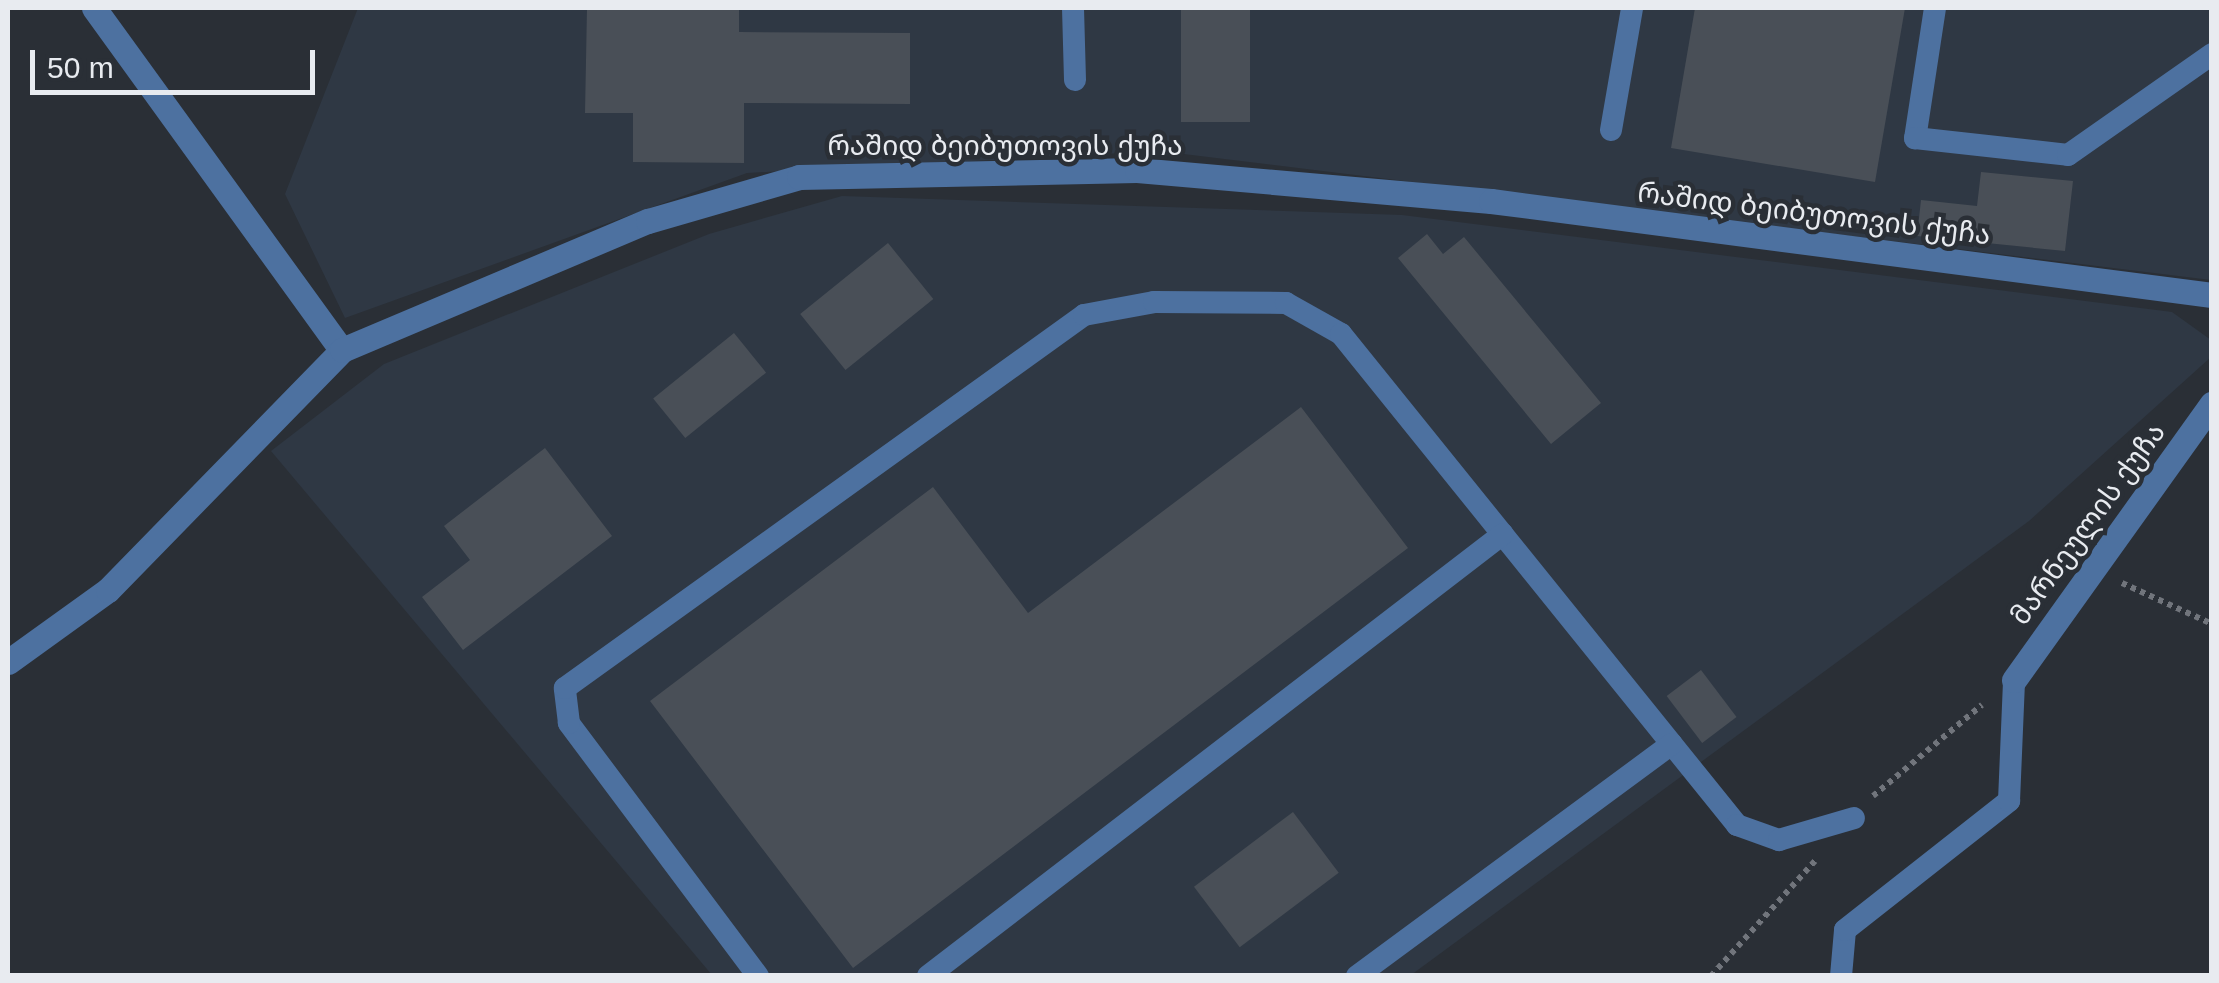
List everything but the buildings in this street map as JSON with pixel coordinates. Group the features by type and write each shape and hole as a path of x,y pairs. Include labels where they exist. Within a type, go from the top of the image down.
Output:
{"street":[{"path":"94,8 342,350"},
{"name":"რაშიდ ბეიბუთოვის ქუჩა","path":"8,662 108,590 342,350 648,221 799,176 1157,172 1491,202 2212,295"},
{"name":"მარნეულის ქუჩა","path":"2014,680 2090,568 2212,403"}],"lane":[{"path":"1073,8 1074,80"},
{"path":"1612,130 1632,8"},
{"path":"1936,8 1914,138 2068,155 2212,54"},
{"path":"758,976 568,723 565,688 1084,315 1154,302 1286,303 1341,334 1737,826 1779,840 1854,818"},
{"path":"928,976 1502,534"},
{"path":"1840,976 1845,930 2010,801 2014,680"},
{"path":"1356,976 1672,744"}],"path":[{"path":"2090,568 2212,624"}],"shaded area":[{"path":"358,8 2211,8 2211,280 1159,151 747,173 345,318 285,194"},
{"path":"842,196 1402,215 2172,312 2211,340 2211,357 2029,521 1411,975 712,975 271,451 384,364 709,234"}]}
